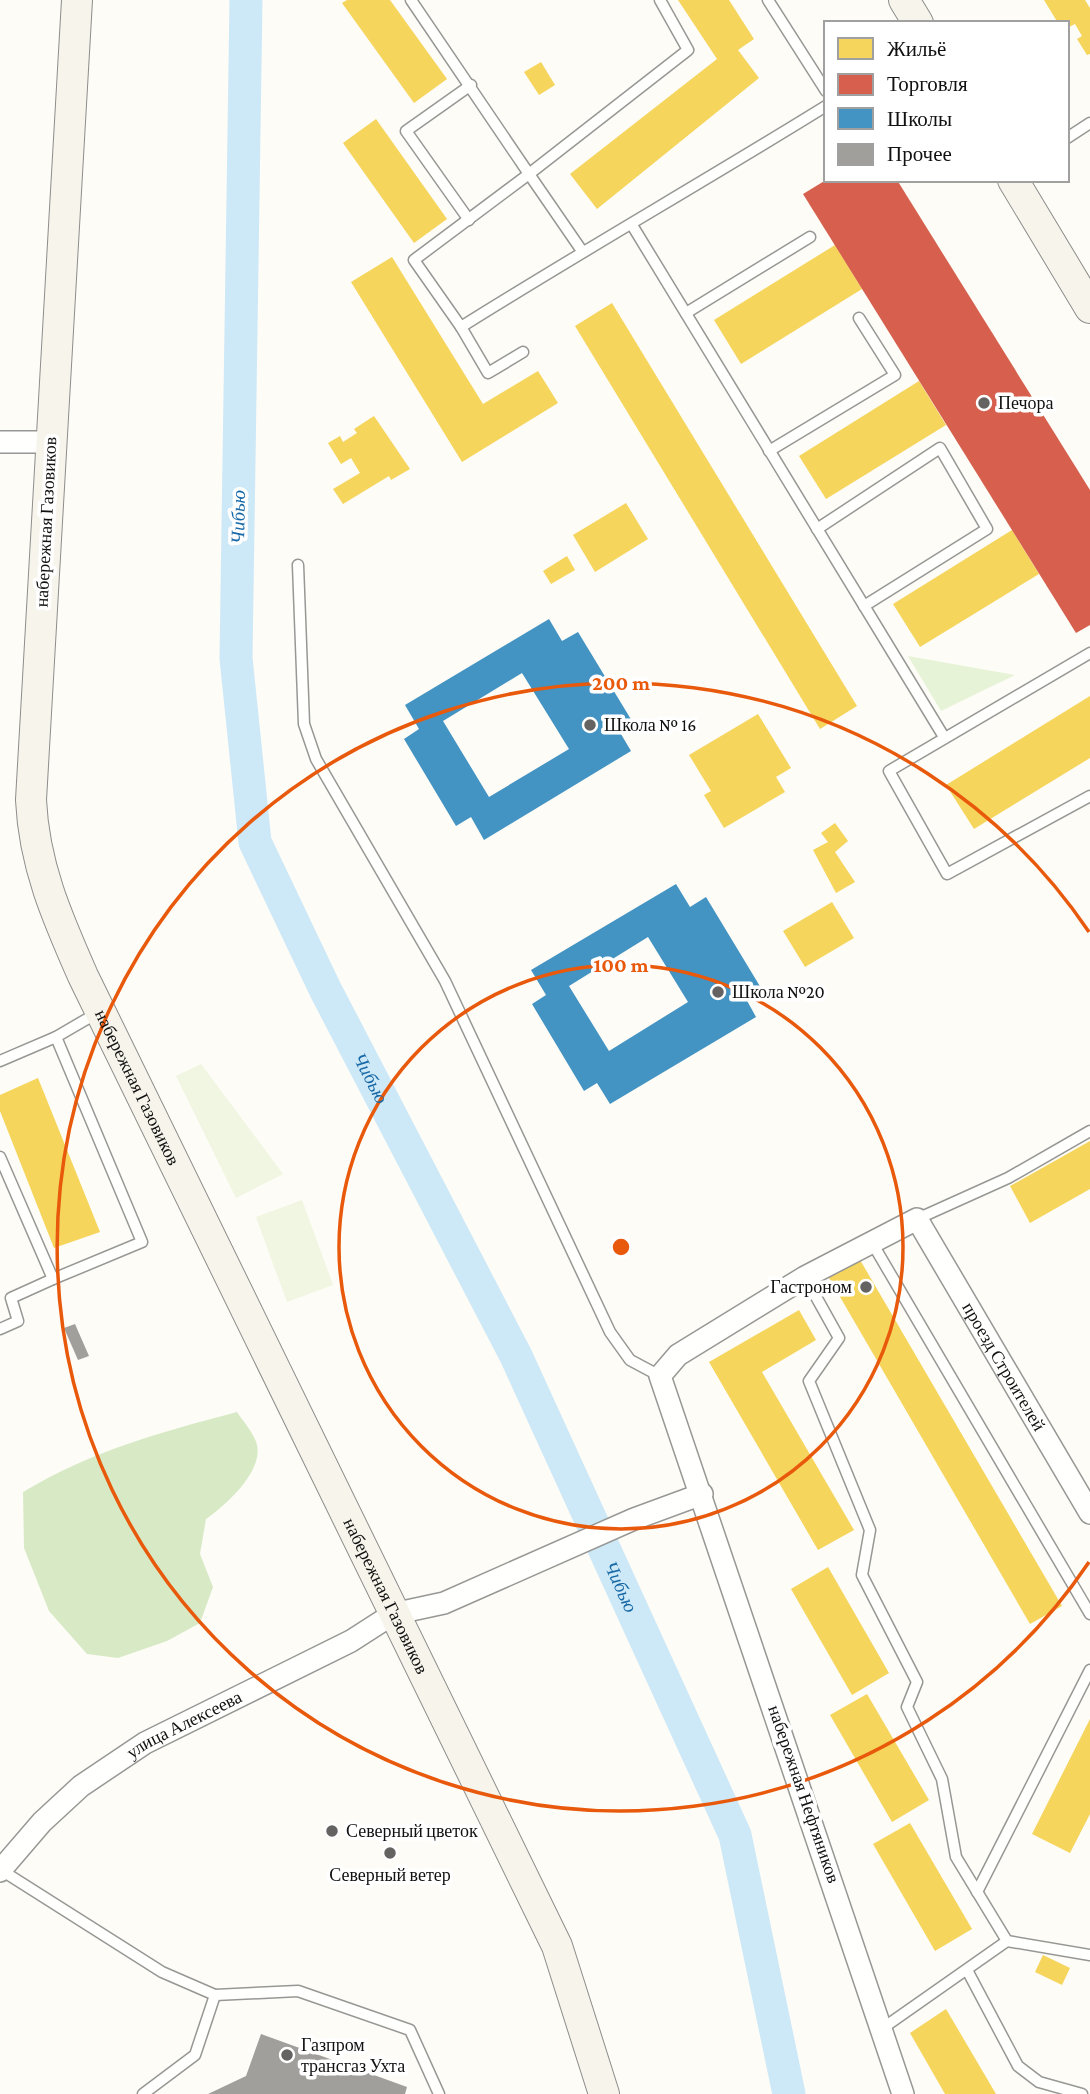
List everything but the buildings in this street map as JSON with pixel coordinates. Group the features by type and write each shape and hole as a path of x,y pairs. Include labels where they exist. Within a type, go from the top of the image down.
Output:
{"main road":[{"name":"набережная Газовиков","path":"77,0 31,800 33,841 53,908 83,976 102,1010 393,1614 557,1946 604,2094"},
{"path":"904,0 917,21"},
{"path":"1014,182 1090,308"}],"street":[{"path":"0,442 50,442"},
{"path":"660,1376 678,1355 805,1277 917,1219"},
{"name":"проезд Строителей","path":"917,1219 1090,1513"},
{"name":"набережная Нефтяников","path":"660,1376 883,2028 903,2094"},
{"path":"393,1614 444,1603 634,1519 702,1494"},
{"name":"улица Алексеева","path":"1,1870 42,1822 81,1786 145,1743 351,1641 393,1614"}],"lane":[{"path":"411,0 582,251"},
{"path":"523,352 488,373 461,327 414,260 688,50 660,0"},
{"path":"768,0 824,88"},
{"path":"469,220 406,131 471,85"},
{"path":"461,327 582,251 632,225 824,107"},
{"path":"1069,137 1090,123"},
{"path":"632,225 944,737"},
{"path":"686,313 810,237"},
{"path":"769,451 895,375 859,318"},
{"path":"817,529 940,448 986,528 864,606"},
{"path":"298,565 304,724 316,759 445,981 610,1332 630,1360 660,1376"},
{"path":"1090,653 888,771 947,874 1090,796"},
{"path":"0,1061 55,1037 102,1010"},
{"path":"11,1298 142,1242 55,1037"},
{"path":"917,1219 1008,1178 1090,1130"},
{"path":"0,1157 53,1279"},
{"path":"871,1241 1090,1614"},
{"path":"805,1277 839,1338 809,1381 870,1530 862,1575 917,1682 907,1707 942,1779 956,1857 1007,1941"},
{"path":"0,1291 11,1298 18,1321 0,1329"},
{"path":"977,1892 1090,1670"},
{"path":"1,1870 162,1972 215,1995 298,1991 410,2030 439,2094"},
{"path":"883,2028 1007,1941 1090,1955"},
{"path":"967,1970 1018,2066 1039,2082 1082,2094"},
{"path":"143,2094 195,2055 215,1995"}],"green space":[{"path":"908,656 1015,675 941,711"},
{"path":"201,1064 283,1174 236,1198 176,1076"},
{"path":"302,1200 333,1285 287,1302 256,1217"},
{"path":"237,1412 254,1437 257,1455 249,1477 223,1506 206,1519 200,1554 213,1587 200,1623 167,1641 118,1658 87,1654 49,1611 24,1548 23,1492 75,1465 127,1444"}],"waterway":[{"name":"Чибью","path":"246,0 236,658 255,842 325,989 516,1356 735,1835 789,2094"}],"place":[{"name":"Печора","path":"984,403"},
{"name":"Школа № 16","path":"590,725"},
{"name":"Школа №20","path":"718,992"},
{"name":"Гастроном","path":"866,1287"},
{"name":"Северный цветок","path":"332,1831"},
{"name":"Северный ветер","path":"390,1853"},
{"name":"Газпром трансгаз Ухта","path":"287,2055"}]}
